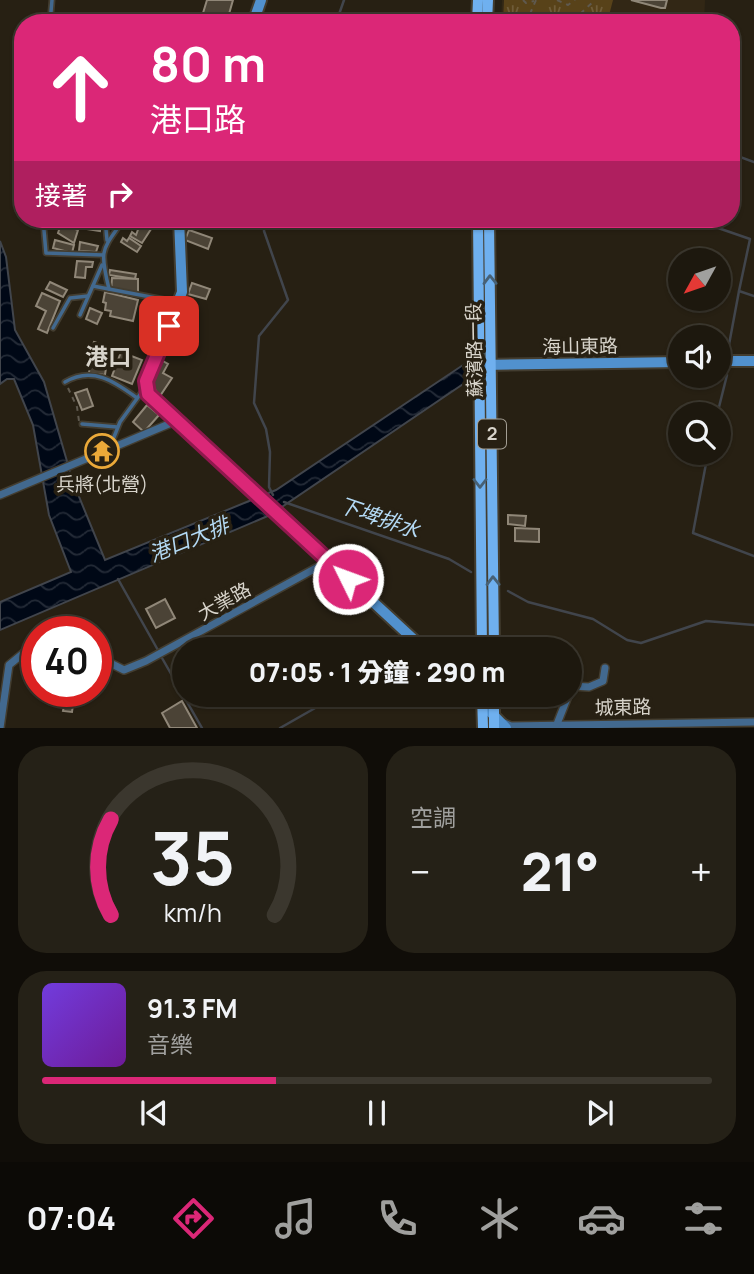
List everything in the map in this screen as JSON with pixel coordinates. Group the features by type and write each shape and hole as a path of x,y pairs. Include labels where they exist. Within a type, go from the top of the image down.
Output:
{"main road":[{"name":"蘇濱路一段","path":"478,228 480,365 493,637"},
{"name":"蘇濱路一段","path":"482,637 492,366 489,228"},
{"path":"480,707 483,728"}],"street":[{"path":"180,228 183,284 145,387 152,399 412,637"},
{"path":"731,361 754,361"},
{"name":"海山東路","path":"480,365 668,362"},
{"path":"0,495 112,445 176,421"},
{"name":"大業路","path":"112,664 124,670 146,661 329,561"},
{"path":"0,728 9,665 21,655"},
{"path":"557,724 572,686 589,687 603,681 605,668"},
{"path":"485,707 494,723 506,728"},
{"name":"城東路","path":"494,723 511,726 754,722"}],"lane":[{"path":"44,228 46,253 103,255"},
{"path":"80,316 102,264 106,228"},
{"path":"107,240 117,228"},
{"path":"102,264 109,290"},
{"path":"93,286 178,302"},
{"path":"53,328 70,298 89,296"},
{"path":"65,382 76,376 108,378 137,398"},
{"path":"112,445 117,427 145,387"},
{"path":"82,424 117,427"}],"path":[{"path":"523,0 529,10"},
{"path":"557,0 568,5 575,0"},
{"path":"589,0 595,0"},
{"path":"580,14 595,0"},
{"path":"526,3 535,1"},
{"path":"528,14 535,1"},
{"path":"65,382 82,424"}],"shaded area":[{"path":"502,0 705,0 704,14 501,14"}],"green space":[{"path":"504,0 613,0 609,14 503,14"}],"water":[{"name":"港口大排","path":"0,241 6,257 15,330 44,382 73,482 105,560 276,490 469,361 469,380 270,515 33,616 21,616 21,621 0,630 0,602 71,572 49,515 33,425 14,379 7,379 0,384"}],"building":[{"path":"207,0 233,0 229,14 203,13"},
{"path":"631,0 667,0 665,8 661,8"},
{"path":"60,228 78,230 74,243 58,233"},
{"path":"139,228 152,228 142,243 130,236 132,232 136,235"},
{"path":"189,230 212,238 208,249 185,240"},
{"path":"123,238 127,241 129,238 141,246 137,252 121,242"},
{"path":"55,240 74,245 72,253 53,248"},
{"path":"80,242 98,246 96,252 79,251"},
{"path":"77,261 93,262 92,267 86,267 85,278 75,277"},
{"path":"110,270 136,274 135,279 109,275"},
{"path":"112,278 138,279 138,294 111,292"},
{"path":"50,282 67,290 63,297 46,289"},
{"path":"192,283 210,289 206,299 188,294"},
{"path":"105,292 138,300 133,321 110,316 111,311 105,310 106,303 103,302"},
{"path":"42,293 60,301 47,333 38,329 46,311 36,306"},
{"path":"147,300 161,305 155,325 141,320"},
{"path":"90,308 102,313 97,324 86,319"},
{"path":"94,342 111,348 108,360 90,354"},
{"path":"121,352 142,360 132,384 112,376"},
{"path":"90,358 107,361 105,375 89,373"},
{"path":"161,360 168,364 163,373 172,378 160,396 150,383"},
{"path":"87,389 93,406 82,410 75,393"},
{"path":"147,405 159,415 144,432 133,422"},
{"path":"508,515 526,516 525,526 508,524"},
{"path":"515,528 539,529 539,542 515,541"},
{"path":"165,599 175,618 156,628 146,609"},
{"path":"64,707 73,707 72,712 63,711"},
{"path":"172,707 185,707 197,728 170,728 162,713"}],"waterway":[{"path":"339,14 344,0"},
{"path":"740,157 754,162"},
{"path":"264,228 288,300 259,336 254,403 266,429 270,452 269,487 273,495"},
{"path":"718,228 750,239 739,291 754,296"},
{"path":"731,334 739,291"},
{"path":"720,402 724,388"},
{"path":"706,465 693,533 754,556"},
{"name":"下埤排水","path":"284,502 449,559 471,572"},
{"path":"118,579 159,652"},
{"name":"下埤排水","path":"508,591 528,602 593,619 627,640 641,643 706,621 754,625"},
{"path":"162,658 202,728"},
{"path":"280,728 317,707"}],"place":[{"name":"兵將(北營)","path":"102,451"}],"district":[{"name":"港口","path":"108,357"}],"route":[{"path":"169,326 146,381 148,394 348,579"}]}
